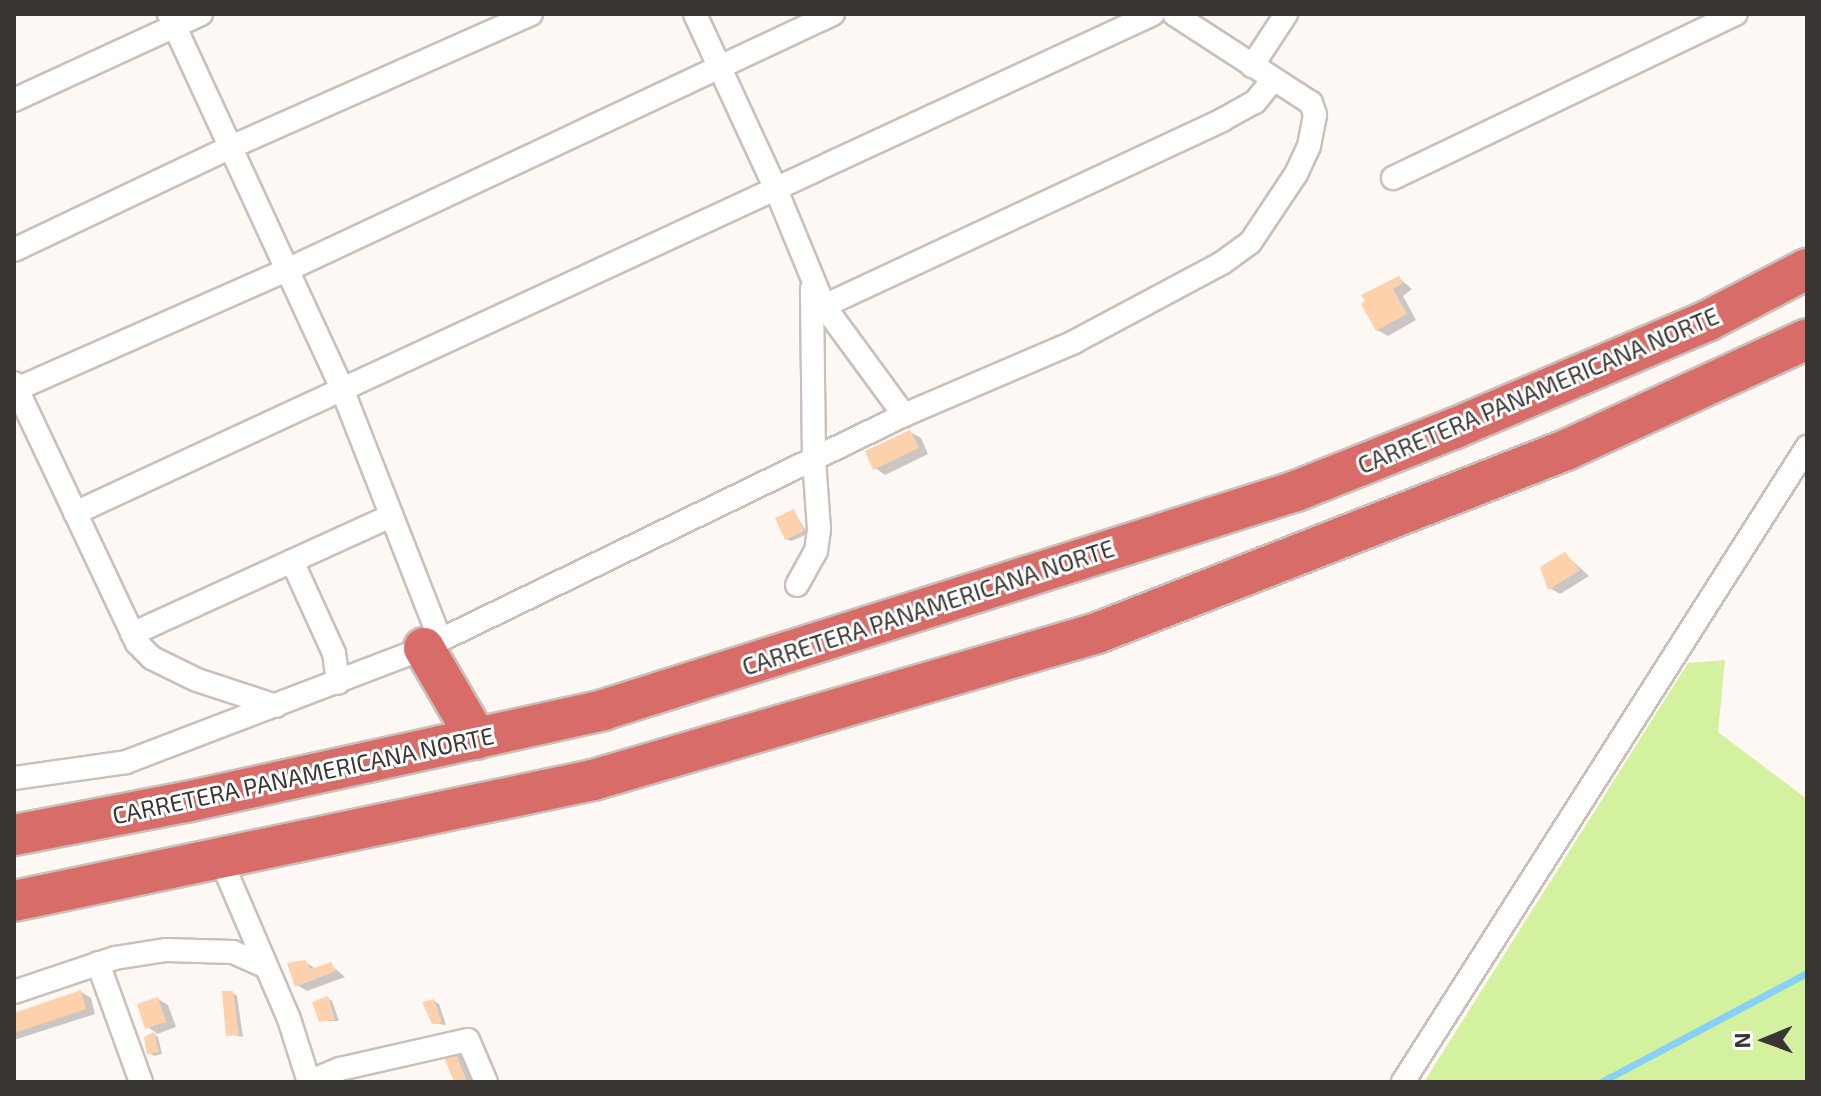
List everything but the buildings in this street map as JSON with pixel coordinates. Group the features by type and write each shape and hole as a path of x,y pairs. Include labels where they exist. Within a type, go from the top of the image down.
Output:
{"highway":[{"name":"CARRETERA PANAMERICANA NORTE","path":"14,835 603,710 1296,491 1518,403 1707,321 1807,269"},
{"path":"14,901 593,780 1097,633 1566,450 1807,339"},
{"path":"432,643 477,739"}],"street":[{"path":"14,100 172,20 201,14"},
{"path":"14,250 231,147 531,14"},
{"path":"695,14 775,187 824,306 904,415"},
{"path":"276,706 197,680 152,658 132,634 15,386 287,270 833,14"},
{"path":"75,513 1153,14"},
{"path":"14,778 126,762 338,683 432,643 904,415 1074,342 1222,263 1250,243 1296,174 1314,122 1311,103 1174,14"},
{"path":"1252,66 1286,14"},
{"path":"1393,178 1736,14"},
{"path":"172,20 342,389 432,643"},
{"path":"824,306 1222,120 1255,102 1273,80"},
{"path":"797,585 816,551 819,529 814,459 812,276"},
{"path":"1403,1082 1807,447"},
{"path":"132,634 389,517"},
{"path":"292,561 329,641 338,683"},
{"path":"220,858 289,1019 309,1082 340,1069 468,1040 486,1082"},
{"path":"14,992 98,963 141,953 193,949 233,952 266,967"},
{"path":"98,963 141,1082"}],"green space":[{"path":"1725,660 1718,732 1807,799 1807,1082 1424,1082 1688,663"}],"waterway":[{"path":"1601,1082 1807,973"}]}
